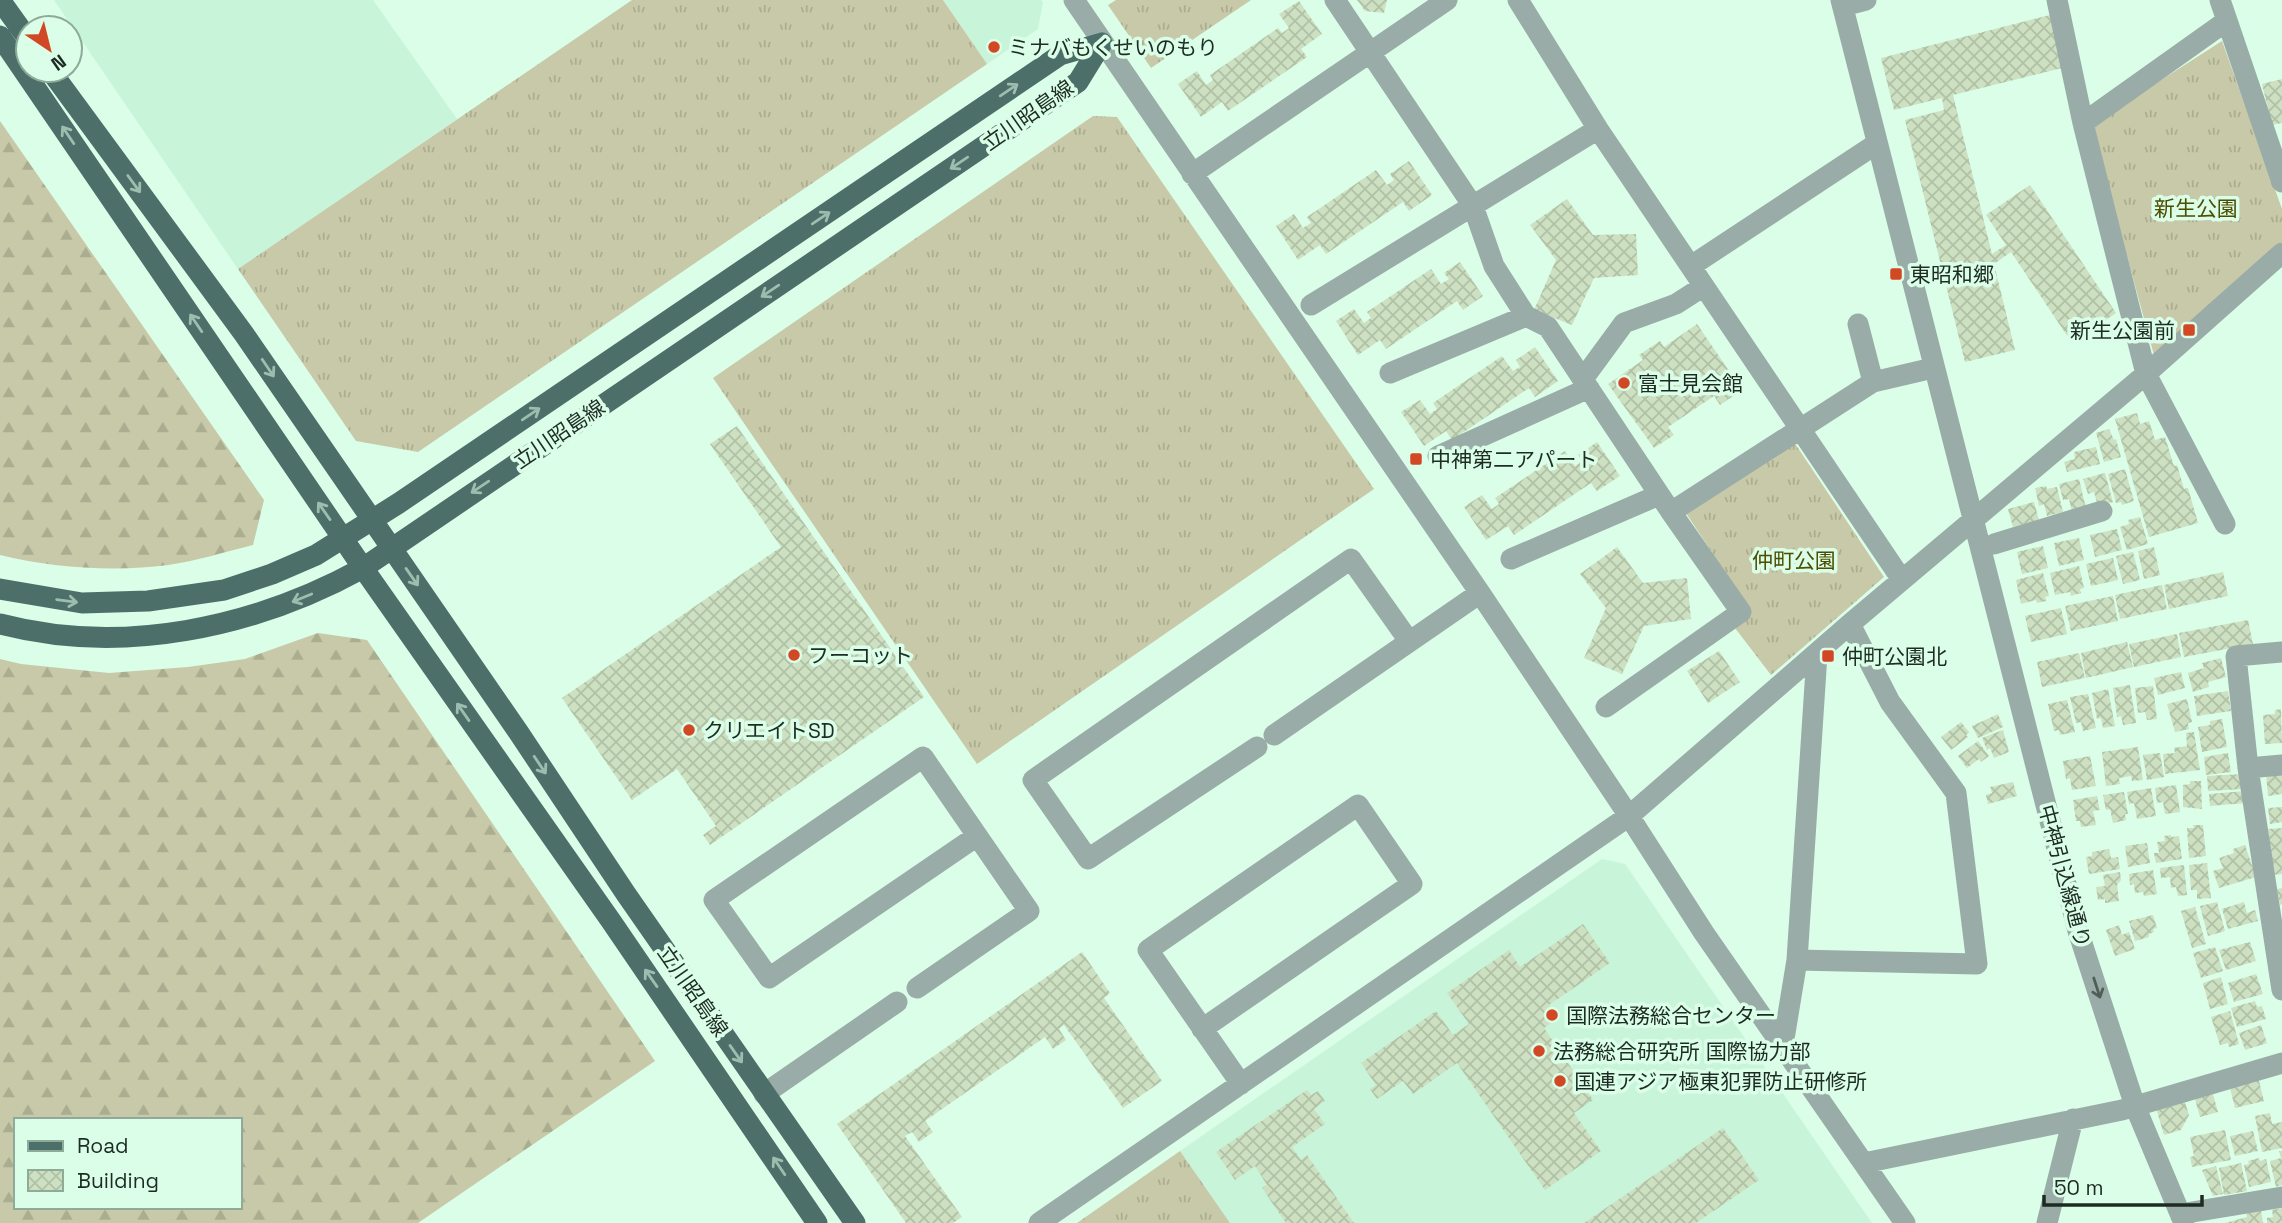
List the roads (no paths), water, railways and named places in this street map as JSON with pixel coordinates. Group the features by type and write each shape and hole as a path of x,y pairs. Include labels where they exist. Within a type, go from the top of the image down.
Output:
{"main road":[{"path":"0,0 14,20"},
{"name":"立川昭島線","path":"0,36 363,568 611,920 817,1223"},
{"name":"立川昭島線","path":"0,589 82,603 173,599 248,583 300,563 373,521 1060,55 1102,43"},
{"name":"立川昭島線","path":"0,624 95,637 155,636 249,617 320,590 363,568 1078,82 1102,43"},
{"name":"立川昭島線","path":"60,84 244,334 855,1223"}],"street":[{"path":"1335,0 1473,206 1494,266 1526,316 1548,327 1741,612 1606,707"},
{"path":"1192,174 1447,0"},
{"path":"1518,0 1598,129 1902,580"},
{"path":"1866,0 1842,3 1876,144 1933,368 1980,515 1994,544 2071,845"},
{"path":"2057,0 2083,123 2146,374 2225,524"},
{"path":"2220,0 2225,22 2282,182"},
{"path":"1085,4 1102,43 1480,593 1704,933 1905,1223"},
{"path":"2083,123 2225,22"},
{"path":"1311,305 1598,129"},
{"path":"1691,266 1876,144"},
{"path":"1039,1223 1629,816 1850,624 2146,374 2282,253"},
{"path":"1438,456 1586,384 1624,323 1676,304 1704,286"},
{"path":"1390,373 1526,316"},
{"path":"1858,324 1873,382"},
{"path":"1511,559 1665,503 1799,428 1873,382 1933,368"},
{"path":"1994,544 2102,511"},
{"name":"中神引込線通り","path":"1980,515 2078,931 2136,1106 2182,1218"},
{"path":"1409,641 1352,559 1034,780 1088,859 1480,593"},
{"path":"1797,960 1977,964 1956,793 1890,702 1850,624"},
{"path":"2282,652 2236,656 2248,768 2279,944 2282,990"},
{"path":"1783,1045 1797,960 1817,654"},
{"path":"764,1094 897,1002 906,1007 914,1005 918,999 916,988 1029,911 923,757 714,900 769,978 977,836"},
{"path":"2248,768 2282,765"},
{"path":"1202,1029 1412,884 1358,805 1148,950 1202,1029 1241,1084"},
{"path":"1864,1163 2136,1106 2282,1063"},
{"path":"2047,1223 2073,1119"},
{"path":"2182,1218 2282,1198"}],"place":[{"name":"ミナバもくせいのもり","path":"994,47"},
{"name":"東昭和郷","path":"1896,274"},
{"name":"新生公園前","path":"2189,330"},
{"name":"富士見会館","path":"1624,383"},
{"name":"中神第二アパート","path":"1416,459"},
{"name":"フーコット","path":"794,655"},
{"name":"仲町公園北","path":"1828,656"},
{"name":"クリエイトSD","path":"689,730"},
{"name":"国際法務総合センター","path":"1552,1015"},
{"name":"法務総合研究所 国際協力部","path":"1539,1051"},
{"name":"国連アジア極東犯罪防止研修所","path":"1560,1081"}],"park label":[{"name":"新生公園","path":"2196,208"},
{"name":"仲町公園","path":"1794,560"}]}
